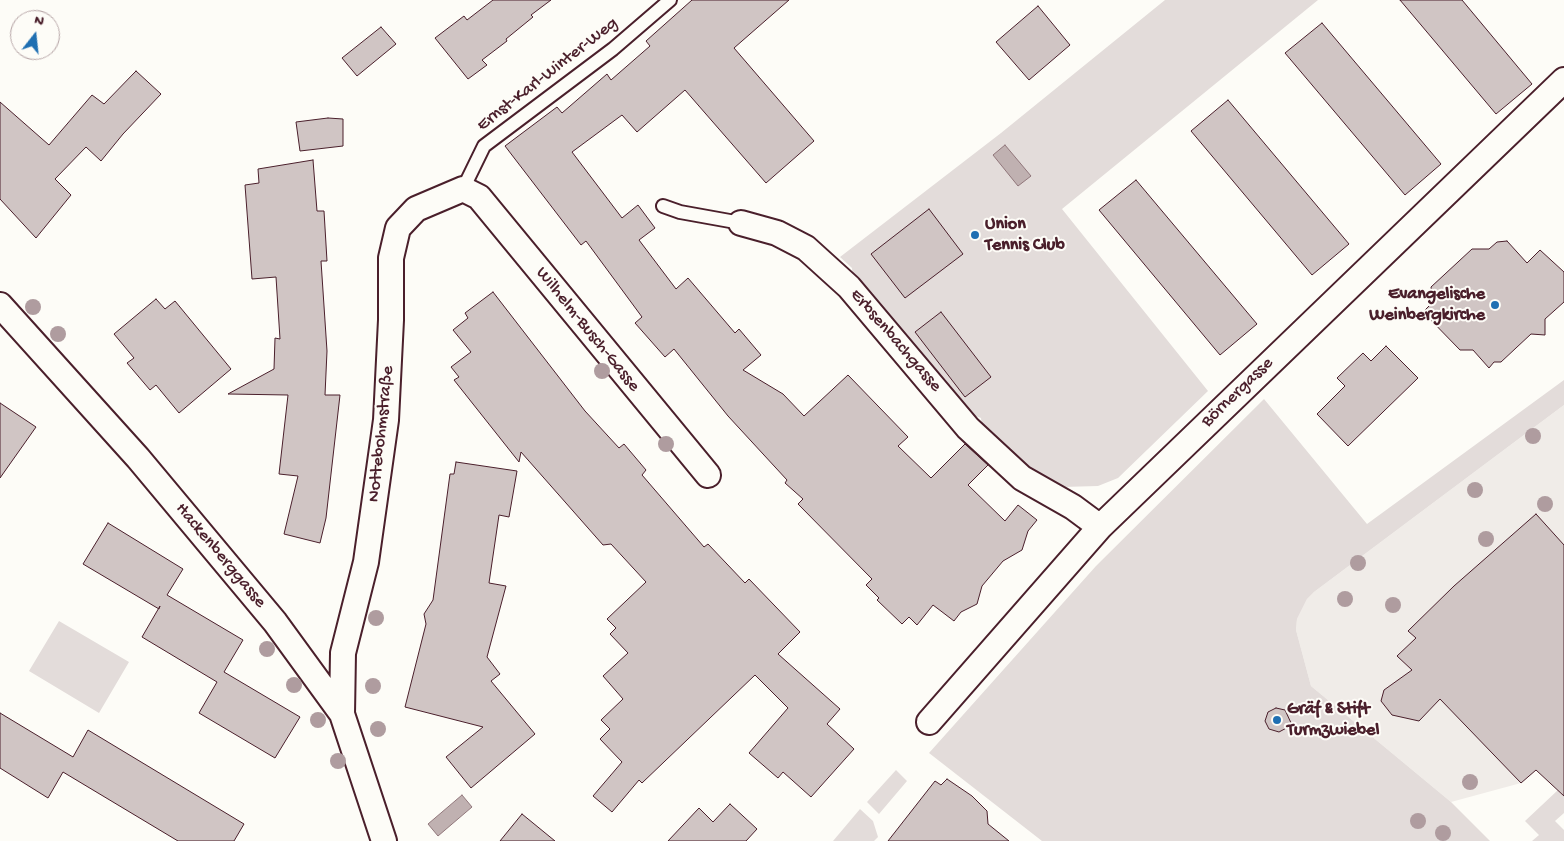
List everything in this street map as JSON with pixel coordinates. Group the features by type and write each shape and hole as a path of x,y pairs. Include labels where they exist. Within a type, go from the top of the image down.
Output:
{"street":[{"name":"Börnergasse","path":"929,722 1100,527 1564,80"},
{"name":"Wilhelm-Busch-Gasse","path":"463,190 479,196 491,209 546,280 708,475"},
{"name":"Nottebohmstraße","path":"342,714 343,653 366,562 386,420 391,320 391,258 398,228 416,209 463,190"},
{"name":"Erbsenbachgasse","path":"741,223 777,234 806,248 849,287 968,428 1022,478 1073,507 1100,527"},
{"name":"Hackenberggasse","path":"0,305 133,452 275,622 342,714 384,841"}],"lane":[{"name":"Ernst-Karl-Winter-Weg","path":"463,190 484,146 613,49 670,0"},
{"name":"Erbsenbachgasse","path":"663,206 680,212 741,223"}],"shaded area":[{"name":"Union Tennis Club","path":"1165,0 1318,0 1062,209 1208,391 1118,478 1098,486 1062,487 1036,477 982,427 981,418 968,413 853,279 852,268 840,257 1001,133"},
{"path":"1005,145 1031,176 1018,186 993,155"},
{"path":"1564,380 1564,405 1314,592 1307,599 1297,619 1296,630 1311,686 1451,802 1490,841 1042,841 929,753 1096,566 1264,399 1367,524"},
{"path":"1564,405 1564,744 1521,783 1451,802 1311,686 1296,630 1297,619 1307,599 1314,592"},
{"path":"59,621 129,662 99,713 29,671"},
{"path":"896,770 907,781 879,814 867,802"},
{"path":"1558,790 1564,796 1564,813 1555,821 1564,830 1564,841 1532,841 1539,835 1525,821"},
{"path":"462,795 472,807 438,836 428,824"},
{"path":"860,809 873,821 878,837 874,841 833,841"}],"building":[{"path":"493,0 551,0 531,15 533,17 506,39 507,41 482,60 487,65 468,79 435,38 464,16 467,20"},
{"path":"692,0 789,0 734,48 814,141 766,183 685,90 637,132 622,115 572,152 622,218 638,205 655,228 639,240 676,289 688,278 735,333 739,329 761,355 743,370 783,394 804,416 848,375 908,437 898,446 931,478 965,444 988,465 968,485 1005,521 1018,505 1037,520 1028,531 1022,550 1003,561 982,586 977,604 961,612 954,621 933,605 917,625 909,617 902,624 877,600 879,598 866,585 872,579 798,504 803,499 785,483 787,480 728,416 674,349 665,357 635,323 642,317 586,241 581,245 505,146 557,107 562,113 607,74 611,80 650,46 646,41"},
{"path":"1400,0 1462,0 1532,84 1496,114"},
{"path":"1038,6 1070,45 1029,80 996,42"},
{"path":"1322,23 1441,164 1405,195 1285,53"},
{"path":"381,27 396,44 357,76 342,58"},
{"path":"136,71 161,94 123,134 101,161 86,147 55,179 71,195 36,238 0,199 0,102 49,145 92,95 104,104"},
{"path":"1228,100 1349,244 1312,275 1191,131"},
{"path":"328,118 343,119 343,146 300,151 296,122"},
{"path":"313,160 317,211 324,211 327,261 321,261 327,351 325,395 340,395 326,518 320,543 284,534 298,476 279,474 288,395 228,394 274,369 275,338 280,339 276,277 252,279 245,185 259,183 258,169"},
{"path":"1136,180 1257,324 1220,355 1099,210"},
{"path":"929,209 963,254 905,298 871,254"},
{"name":"Evangelische Weinbergkirche","path":"1507,241 1527,263 1540,250 1564,272 1564,302 1545,319 1545,335 1531,334 1501,362 1494,362 1489,368 1473,350 1460,350 1423,312 1433,302 1431,287 1472,249 1489,249 1497,242"},
{"path":"493,292 585,411 619,448 624,444 646,470 642,475 704,547 708,544 745,583 749,579 800,632 778,654 840,709 827,724 854,749 811,797 783,772 778,778 749,753 788,708 755,675 642,783 639,780 612,812 593,796 622,762 600,739 610,729 601,720 623,699 603,676 628,653 610,634 616,628 607,619 646,582 611,544 603,545 521,452 519,462 454,380 459,377 451,367 471,352 453,330 468,318 465,313"},
{"path":"156,299 165,309 175,301 231,369 179,413 156,385 150,390 127,363 134,358 114,334"},
{"path":"941,312 991,377 965,397 915,332"},
{"path":"1386,346 1418,378 1348,446 1317,414 1345,386 1337,378 1363,353 1371,361"},
{"path":"0,403 36,427 0,478"},
{"path":"456,462 517,471 509,517 499,515 489,583 506,586 487,657 500,674 491,681 535,734 471,788 446,757 483,727 405,707 426,624 424,614 433,600 450,474 454,474"},
{"path":"1536,514 1564,545 1564,796 1536,770 1521,783 1440,699 1419,721 1392,715 1381,701 1384,690 1412,670 1397,656 1416,638 1408,631 1454,586"},
{"path":"108,523 183,569 167,595 243,640 224,672 300,717 275,758 199,713 217,682 142,637 158,609 83,564"},
{"name":"Gräf & Stift Turmzwiebel","path":"1276,708 1285,710 1292,725 1279,732 1269,729 1265,721 1268,712"},
{"path":"0,713 73,757 88,730 244,824 234,841 178,841 63,772 48,798 0,768"},
{"path":"947,779 972,796 987,811 988,824 1009,841 888,841 935,781 941,785"},
{"path":"730,804 757,829 746,841 668,841 699,808 713,822"},
{"path":"522,814 555,841 500,841"}],"place":[{"name":"Union Tennis Club","path":"975,235"},
{"name":"Evangelische Weinbergkirche","path":"1495,305"},
{"name":"Gräf & Stift Turmzwiebel","path":"1277,720"}]}
